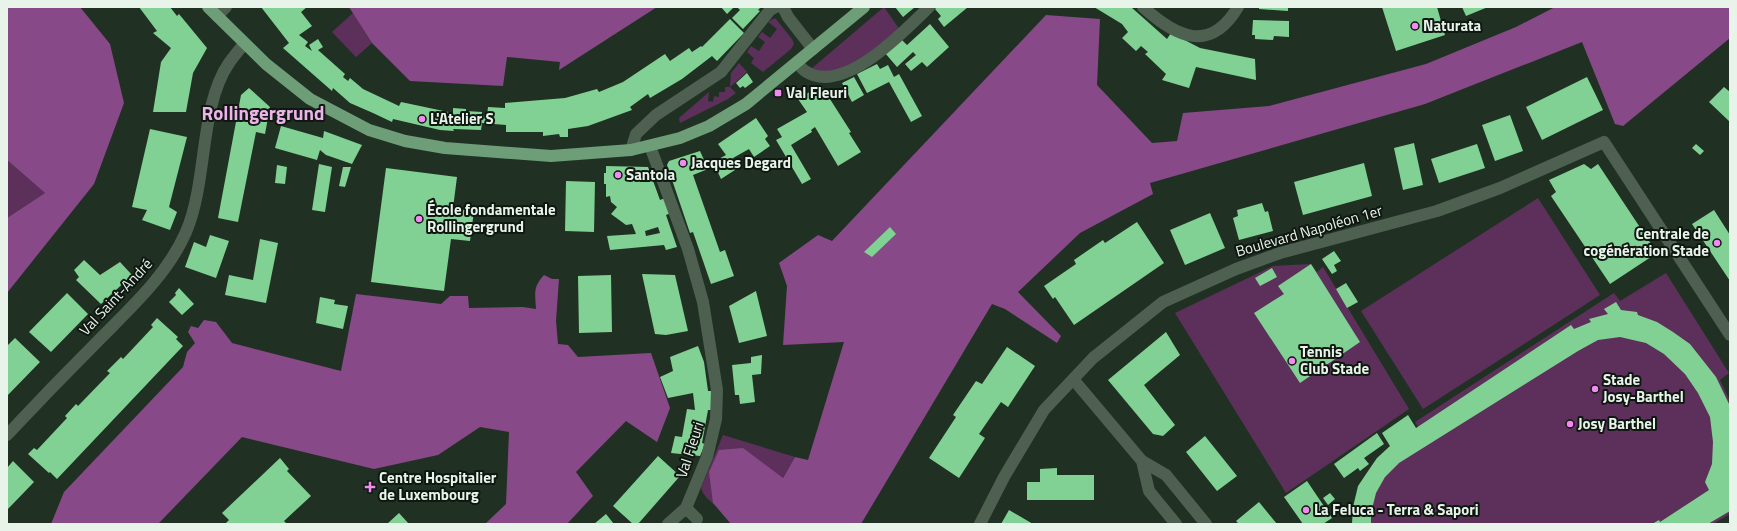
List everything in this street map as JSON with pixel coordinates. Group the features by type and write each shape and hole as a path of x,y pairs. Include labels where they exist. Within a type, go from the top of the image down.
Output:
{"main road":[{"path":"208,7 244,44 276,73 310,99 369,130 405,141 456,149 551,156 631,150 650,146 680,138 733,113 864,7"}],"street":[{"path":"217,16 226,7"},
{"path":"631,150 636,134 656,115 721,72 770,10 776,7"},
{"path":"783,7 788,17 812,49"},
{"path":"797,62 805,71 815,75 827,76 844,73 866,63 889,45 930,7"},
{"path":"1144,7 1161,23 1182,34 1200,37 1216,31 1229,21 1238,7"},
{"name":"Val Saint-André","path":"7,435 144,293 169,263 186,232 196,202 208,127 220,82 229,63 244,44"},
{"name":"Boulevard Napoléon 1er","path":"980,524 1004,477 1044,410 1093,358 1156,307 1236,269 1288,251 1438,211 1500,188 1604,142 1730,335"},
{"name":"Val Fleuri","path":"650,146 688,250 703,302 716,390 716,419 707,457 686,508 668,524"},
{"path":"1073,379 1142,461 1166,475 1206,524"},
{"path":"1142,461 1149,492 1176,524"},
{"path":"686,508 697,519"}],"shaded area":[{"path":"7,7 80,7 110,44 124,103 94,184 7,293 7,218 45,193 7,160"},
{"path":"349,7 657,7 559,70 560,62 507,57 503,86 410,81 372,43"},
{"path":"884,7 900,30 881,47 859,62 847,68 823,72 811,69"},
{"path":"1555,7 1730,7 1730,38 1623,126 1615,124 1582,42 1425,104 1150,183 1153,194 1080,233 1018,292 1061,336 1057,343 1005,309 992,304 861,524 731,524 713,503 709,472 719,450 743,448 783,478 795,457 808,460 844,342 783,345 787,286 779,263 818,235 832,241 1046,15 1100,19 1097,85 1152,143 1177,141 1183,113 1269,106 1426,64 1516,27"},
{"path":"353,13 372,43 356,57 332,32"},
{"path":"775,18 792,39 794,44 791,49 763,72 751,63 754,58 747,52 751,46 759,51 765,42 758,37 762,32 770,38 777,29 768,22"},
{"path":"739,63 747,72 730,87 731,73"},
{"path":"725,87 730,87 736,93 728,99 680,123 679,118 709,92 708,101 713,102 714,96 719,97 719,92 725,92"},
{"path":"7,160 45,193 7,218"},
{"path":"1538,198 1600,295 1423,409 1361,311"},
{"name":"Tennis Club Stade","path":"1311,264 1317,272 1323,267 1409,409 1286,493 1175,313 1273,266"},
{"name":"Stade Josy-Barthel","path":"1666,273 1729,373 1720,380 1730,401 1730,514 1713,524 1352,524 1354,506 1358,491 1371,466 1391,446 1418,427 1415,422 1614,293 1620,301"},
{"path":"544,275 552,279 559,279 556,321 558,344 568,345 578,357 651,353 670,408 657,442 626,421 576,472 593,496 567,524 485,524 506,504 509,432 480,427 438,455 374,469 242,437 158,524 51,524 64,492 183,367 187,352 195,343 188,332 191,326 198,328 204,320 216,322 232,343 341,371 356,294 441,304 450,296 468,296 469,308 523,307 536,309 536,287"},
{"path":"723,435 795,457 757,522 717,506 704,495 701,488"}],"building":[{"path":"139,7 170,7 177,16 179,14 207,48 193,73 186,112 153,112 161,62 171,48 153,33 157,31"},
{"path":"261,7 307,7 301,12 312,26 299,35 308,42 305,46 312,51 309,45 318,39 323,47 318,50 345,74 343,77 348,81 350,78 363,89 399,106 401,102 453,113 453,108 466,109 466,111 482,112 482,115 487,116 488,107 505,108 505,103 565,98 597,89 599,92 623,82 665,54 670,61 689,48 692,52 701,46 702,47 730,19 744,33 717,61 712,56 682,79 650,98 648,94 630,107 632,110 588,126 568,129 568,137 560,137 559,134 543,136 543,132 506,132 506,125 482,123 481,130 453,129 454,131 440,130 393,119 392,122 350,103 333,88 332,91 283,48 289,43"},
{"path":"721,7 734,7 727,14"},
{"path":"737,7 761,7 758,10 760,11 743,29 732,18 740,10"},
{"path":"895,7 915,7 903,17"},
{"path":"937,7 968,7 944,27 938,19 941,16 935,9"},
{"path":"1094,7 1131,7 1167,39 1171,33 1200,48 1255,59 1256,80 1196,67 1189,88 1162,80 1166,74 1145,54 1148,52 1141,46 1136,51 1122,38 1128,32 1122,24"},
{"path":"1259,7 1288,7 1288,11 1259,9"},
{"name":"Naturata","path":"1382,7 1437,7 1445,35 1396,51"},
{"path":"1462,7 1488,7 1466,16"},
{"path":"1253,20 1289,21 1289,37 1274,36 1273,40 1255,39 1255,35 1252,35"},
{"path":"930,24 949,47 927,67 922,62 911,71 905,64 916,55 913,52 897,67 885,53 901,39 907,45"},
{"path":"877,64 880,69 888,65 894,77 899,74 922,116 911,122 889,82 867,93 857,74"},
{"path":"747,73 753,82 745,88 743,86 740,88 736,83"},
{"path":"854,77 864,95 852,102 842,83"},
{"path":"1587,77 1603,110 1542,140 1526,107"},
{"path":"821,85 851,132 849,133 861,152 838,166 815,127 811,130 812,132 791,145 811,179 802,184 776,140 782,137 777,129 807,112 798,99"},
{"path":"1724,87 1730,92 1730,122 1709,102"},
{"path":"249,88 270,107 265,134 256,132 238,222 218,218 241,95"},
{"path":"1510,115 1523,151 1495,161 1482,125"},
{"path":"756,118 768,136 765,139 770,146 754,157 749,149 733,158 738,168 721,179 713,162 726,155 718,144"},
{"path":"281,126 323,138 324,131 362,145 352,164 326,155 320,150 317,160 275,148"},
{"path":"150,129 187,137 169,207 177,212 170,230 142,220 147,210 132,207"},
{"path":"1414,143 1423,185 1403,190 1394,148"},
{"path":"1477,144 1485,168 1439,183 1431,159"},
{"path":"1696,144 1704,151 1700,155 1692,148"},
{"path":"700,151 708,169 693,175 720,252 725,250 734,276 711,284 693,232 690,233 667,165 669,161"},
{"path":"1364,163 1372,196 1303,215 1294,182"},
{"path":"319,164 332,167 325,212 312,210"},
{"path":"1584,164 1591,169 1598,164 1657,253 1610,284 1551,196 1556,192 1549,180"},
{"path":"277,165 287,167 285,184 275,183"},
{"path":"606,166 648,167 660,200 665,198 671,213 666,215 677,247 666,250 664,245 610,250 607,236 636,234 632,224 626,225 611,214 617,207 611,202 610,196 606,197 604,173 606,173","holes":["658,227 660,233 646,236 645,231"]},
{"path":"343,167 351,167 345,187 339,186"},
{"path":"386,168 457,177 453,208 474,211 470,241 451,239 444,291 371,282"},
{"path":"566,181 595,182 594,232 565,231"},
{"path":"1262,203 1265,212 1268,211 1273,231 1239,240 1233,218 1238,216 1237,210"},
{"name":"Centrale de cogénération Stade","path":"1714,210 1730,235 1730,281 1692,224"},
{"path":"1210,213 1225,248 1185,265 1170,230"},
{"path":"1137,222 1164,263 1074,325 1055,297 1053,299 1044,286 1076,264 1074,260 1103,240 1105,243"},
{"path":"890,227 896,234 872,257 864,252"},
{"path":"210,235 229,241 216,278 185,267 194,242 206,247"},
{"path":"260,239 278,243 266,303 225,295 229,275 253,280"},
{"path":"1334,251 1341,261 1334,265 1337,271 1332,274 1322,259"},
{"path":"84,260 100,275 120,262 132,275 101,304 76,280 79,277 74,270"},
{"path":"1311,264 1360,342 1300,383 1254,313 1284,294 1278,286"},
{"path":"1272,268 1277,277 1260,286 1255,278"},
{"path":"642,274 675,275 688,331 666,335 655,334"},
{"path":"611,275 612,332 579,333 578,276"},
{"path":"1346,283 1358,302 1347,308 1336,289"},
{"path":"179,288 194,304 182,315 169,302 176,295 175,293"},
{"path":"756,291 767,336 739,343 729,306"},
{"path":"67,293 88,314 51,352 29,332"},
{"path":"320,297 335,300 334,304 348,306 343,329 316,323"},
{"path":"1616,302 1621,310 1637,312 1638,315 1657,322 1690,344 1716,377 1730,406 1730,511 1708,524 1652,524 1659,520 1660,522 1709,490 1705,482 1712,464 1713,442 1710,417 1698,393 1685,374 1664,354 1646,343 1620,337 1598,340 1578,351 1399,463 1385,477 1376,493 1371,513 1371,524 1352,524 1353,507 1358,486 1377,458 1390,446 1382,433 1408,415 1416,428 1571,325 1574,329 1591,322 1589,319 1608,314 1604,309"},
{"path":"157,318 178,337 176,339 183,346 57,479 28,454 34,448 37,450 67,418 65,416 76,404 78,406 110,373 107,371 121,357 123,359 153,327 151,325"},
{"path":"1166,332 1180,355 1144,385 1175,425 1163,436 1153,434 1108,380"},
{"path":"15,338 40,362 7,396 7,346"},
{"path":"698,346 704,362 708,391 711,391 713,410 708,410 702,443 705,444 700,456 671,453 675,436 682,437 687,409 695,410 693,393 668,398 660,377 673,371 670,357"},
{"path":"1007,347 1035,366 1008,407 1001,402 979,434 985,438 959,478 929,458 956,417 953,415 976,381 982,384"},
{"path":"762,355 761,374 752,375 755,402 740,404 739,395 735,395 732,365 751,363 751,357"},
{"path":"1377,433 1384,444 1364,458 1369,464 1360,471 1358,468 1344,478 1334,464"},
{"path":"1205,436 1237,476 1217,491 1186,452"},
{"path":"658,456 680,476 638,524 633,524 613,506"},
{"path":"280,458 289,469 287,471 311,496 284,521 287,524 225,524 229,520 222,513"},
{"path":"13,461 34,482 7,510 7,468"},
{"path":"1057,468 1057,475 1094,475 1094,500 1027,500 1027,482 1040,482 1040,469"},
{"path":"1307,481 1332,518 1323,524 1303,524 1284,497"},
{"path":"1330,493 1335,499 1328,505 1323,498"},
{"path":"1259,502 1277,524 1239,524 1236,521"},
{"path":"1009,510 1033,524 1001,524"},
{"path":"399,513 409,524 387,524"},
{"path":"606,514 614,524 594,524"}],"place":[{"name":"Naturata","path":"1415,26"},
{"name":"Val Fleuri","path":"778,93"},
{"name":"L'Atelier S","path":"422,119"},
{"name":"Jacques Degard","path":"683,163"},
{"name":"Santola","path":"618,175"},
{"name":"École fondamentale Rollingergrund","path":"419,219"},
{"name":"Centrale de cogénération Stade","path":"1717,243"},
{"name":"Tennis Club Stade","path":"1292,361"},
{"name":"Stade Josy-Barthel","path":"1595,389"},
{"name":"Josy Barthel","path":"1570,424"},
{"name":"Centre Hospitalier de Luxembourg","path":"370,487"},
{"name":"La Feluca - Terra & Sapori","path":"1306,510"}],"district":[{"name":"Rollingergrund","path":"263,113"}]}
